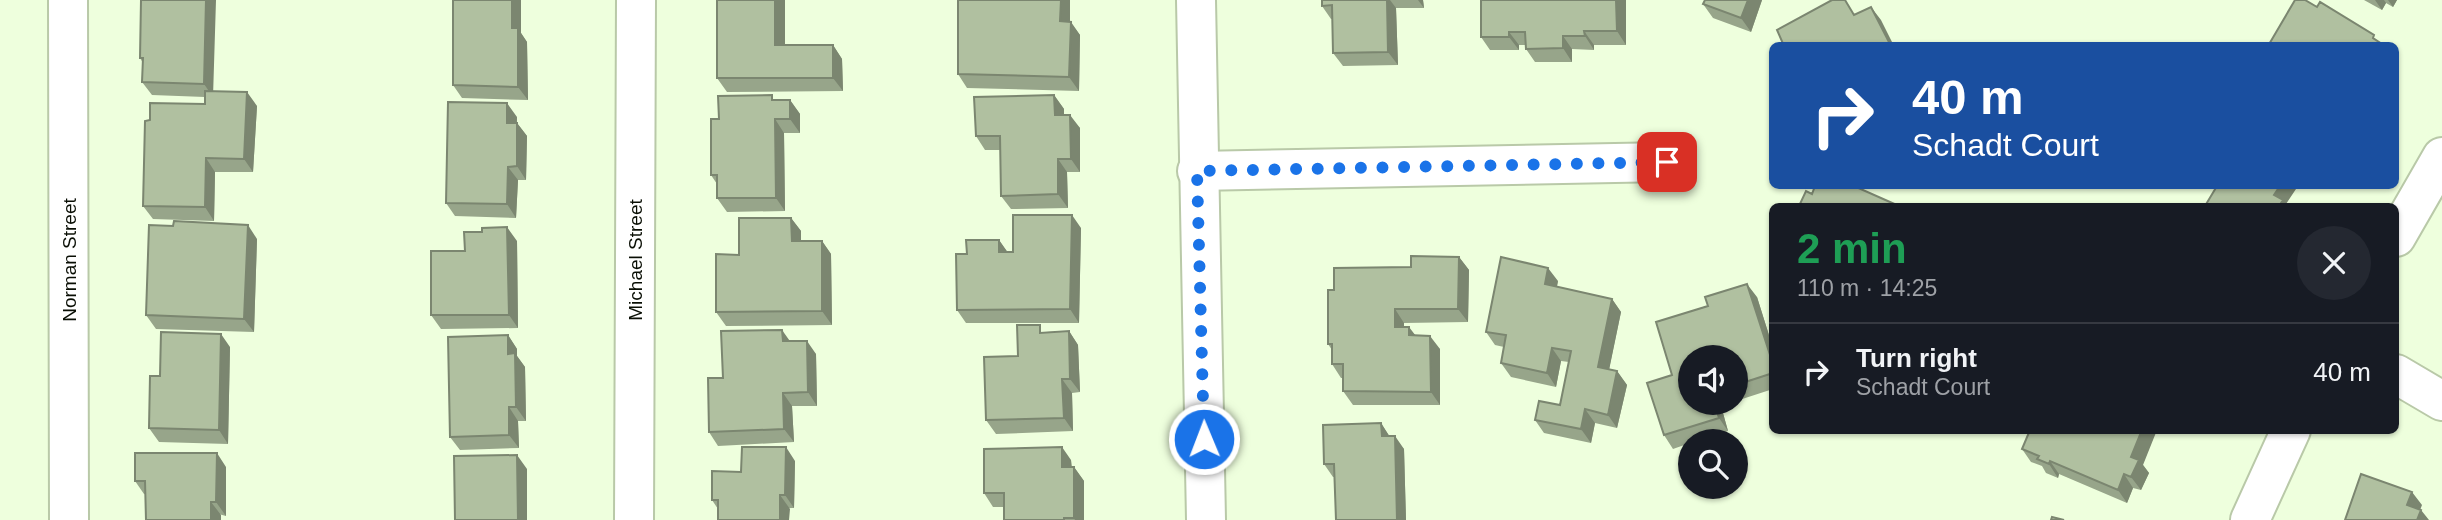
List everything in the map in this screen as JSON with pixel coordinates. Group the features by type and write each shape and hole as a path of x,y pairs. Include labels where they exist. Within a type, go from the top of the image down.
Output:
{"street":[{"name":"Norman Street","path":"68,0 69,520"},
{"name":"Michael Street","path":"634,520 636,0"},
{"path":"1196,0 1197,171 1206,520"},
{"path":"2399,232 2442,157"},
{"path":"1197,171 1667,162"},
{"path":"2399,376 2442,401"},
{"path":"2250,520 2289,434"}],"building":[{"path":"141,0 206,0 204,84 142,82"},
{"path":"453,0 512,0 512,28 518,28 518,87 453,85"},
{"path":"717,0 775,0 775,45 833,45 833,78 717,78"},
{"path":"958,0 1061,0 1060,21 1071,22 1069,77 958,74"},
{"path":"1322,0 1387,0 1388,52 1333,53 1332,5 1322,6"},
{"path":"1481,0 1616,0 1617,31 1584,31 1585,36 1563,36 1563,48 1526,49 1525,32 1509,32 1509,37 1481,37"},
{"path":"1705,0 1748,0 1741,18 1703,4"},
{"path":"1832,0 1845,0 1854,15 1871,7 1889,42 1782,42 1777,30"},
{"path":"2295,0 2305,0 2317,7 2320,2 2374,35 2373,38 2379,42 2270,42"},
{"path":"205,91 247,92 244,159 206,158 205,207 143,206 145,121 150,120 150,103 205,104"},
{"path":"772,95 772,100 790,100 790,119 775,119 776,198 717,198 717,175 711,175 711,119 719,119 718,96"},
{"path":"1054,95 1055,115 1070,115 1071,159 1058,159 1058,194 1001,196 1000,136 976,136 974,97"},
{"path":"448,102 507,103 507,123 517,123 517,166 508,167 507,204 446,203"},
{"path":"1814,189 1861,189 1892,203 1800,203 1806,191 1812,194"},
{"path":"2215,189 2278,189 2274,195 2283,200 2281,203 2207,203"},
{"path":"1013,215 1072,215 1070,309 957,310 956,254 967,254 966,240 999,240 999,252 1013,252"},
{"path":"739,218 791,218 792,241 822,241 822,311 716,312 716,254 739,255"},
{"path":"174,221 248,225 244,319 146,315 149,225 173,226"},
{"path":"507,227 509,315 431,315 431,251 465,251 464,232"},
{"path":"1411,256 1459,257 1458,309 1395,309 1395,327 1409,327 1409,335 1430,336 1431,392 1343,391 1343,364 1332,364 1332,344 1328,344 1328,290 1334,290 1334,268 1411,267"},
{"path":"1501,257 1548,268 1545,284 1612,299 1598,367 1617,371 1608,415 1585,409 1581,429 1535,420 1539,401 1560,405 1571,351 1552,348 1547,373 1501,363 1506,335 1486,332"},
{"path":"1747,284 1769,352 1769,374 1748,381 1748,345 1678,345 1678,415 1718,415 1719,418 1664,435 1647,383 1672,375 1656,322 1708,306 1705,297"},
{"path":"1017,325 1040,325 1040,333 1069,331 1070,379 1062,379 1064,418 986,420 984,357 1018,356"},
{"path":"782,330 783,341 807,341 808,392 783,393 784,429 709,432 708,378 723,378 721,331"},
{"path":"161,332 221,334 219,430 149,428 150,376 160,376"},
{"path":"508,335 508,354 515,353 516,407 509,407 509,435 450,437 448,337"},
{"path":"1381,423 1382,436 1395,436 1397,520 1336,520 1334,464 1324,464 1323,425"},
{"path":"2028,434 2140,434 2131,457 2139,460 2131,477 2124,474 2118,490 2050,461 2049,464 2037,459 2039,456 2022,449"},
{"path":"742,447 786,447 785,495 780,495 780,520 718,520 718,500 712,500 712,471 741,472"},
{"path":"1062,447 1062,467 1074,467 1074,518 1004,520 1004,493 984,493 984,449"},
{"path":"135,453 217,453 216,502 211,502 211,520 146,520 145,481 135,481"},
{"path":"517,455 518,520 455,520 454,456"},
{"path":"2361,474 2412,492 2407,505 2421,510 2417,520 2345,520"}],"route":[{"path":"1204,439 1197,171 1667,162"}]}
